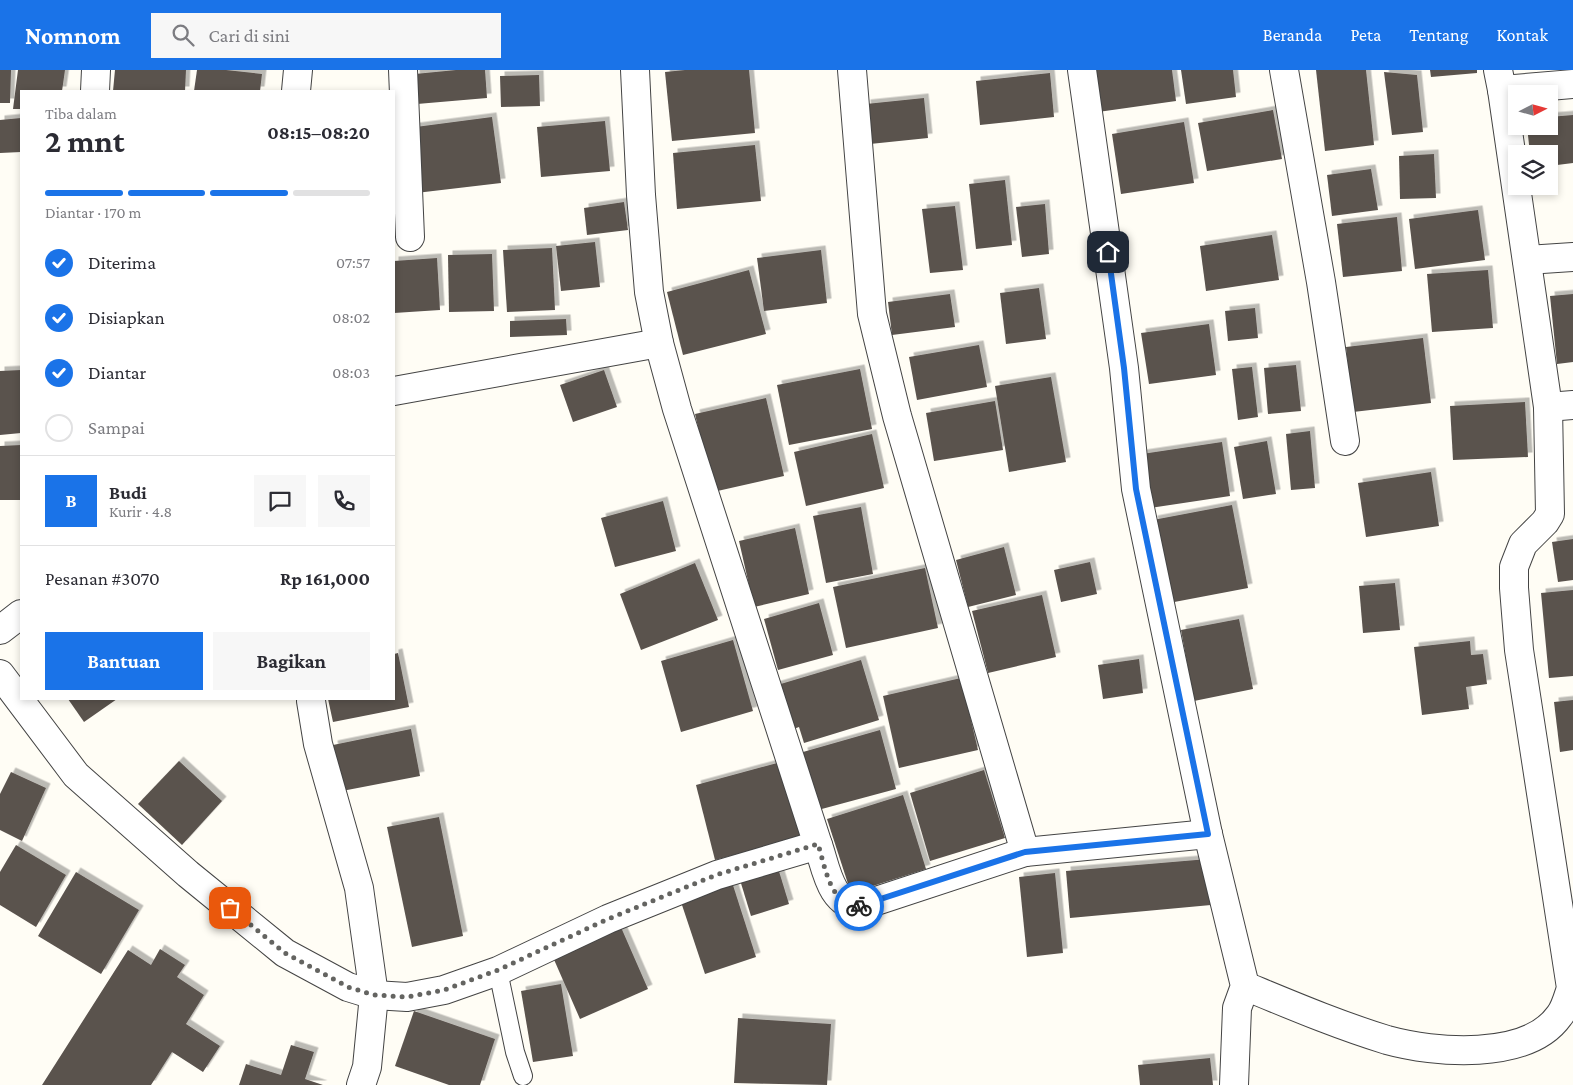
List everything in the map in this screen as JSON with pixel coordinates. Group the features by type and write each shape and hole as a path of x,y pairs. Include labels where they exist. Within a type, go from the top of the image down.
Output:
{"street":[{"path":"94,90 96,70"},
{"path":"296,90 298,70"},
{"path":"403,70 410,237"},
{"path":"635,70 641,195 648,282 659,343 677,409 831,886 839,898 853,906 861,906 1025,852 1208,834"},
{"path":"852,70 872,314 897,416 1025,852"},
{"path":"1082,70 1123,359 1136,489 1241,997 1234,1054 1234,1085"},
{"path":"1284,70 1321,282 1345,441"},
{"path":"1241,997 1313,1014 1389,1040 1449,1050 1503,1048 1538,1036 1560,1016 1571,988 1562,857 1519,650 1514,588 1514,567 1523,544 1545,522 1550,514 1561,406 1527,260 1500,80 1573,84"},
{"path":"1527,260 1573,257"},
{"path":"395,391 659,343"},
{"path":"0,630 20,615"},
{"path":"0,674 76,775 188,874 285,953 348,987 374,995 407,997 444,990 498,970 608,919 716,875 818,844"},
{"path":"310,701 318,744 359,888 374,995 367,1067 361,1085"}],"lane":[{"path":"498,970 514,1052 523,1076"}],"building":[{"path":"0,70 11,70 10,103 0,103"},
{"path":"18,70 65,70 62,90 20,90 20,109 13,109"},
{"path":"115,70 186,70 185,90 113,90"},
{"path":"197,70 226,70 262,74 260,90 194,90"},
{"path":"456,70 485,70 487,98 417,104 415,74"},
{"path":"685,70 749,70 755,133 672,141 665,72"},
{"path":"1092,70 1172,70 1176,101 1098,112"},
{"path":"1181,70 1233,70 1236,97 1186,104"},
{"path":"1316,70 1366,70 1374,145 1325,151"},
{"path":"1430,70 1477,70 1477,73 1431,77"},
{"path":"1384,72 1417,75 1423,132 1392,135"},
{"path":"1050,73 1054,117 980,125 976,81"},
{"path":"539,75 540,106 501,107 500,76"},
{"path":"924,98 928,138 870,144 866,104"},
{"path":"1273,110 1282,159 1207,171 1198,123"},
{"path":"1573,115 1573,163 1558,165 1558,145 1529,145 1528,135 1558,135 1558,116"},
{"path":"492,117 501,183 416,193 408,128"},
{"path":"20,118 20,152 0,153 0,120"},
{"path":"605,121 610,171 541,177 537,127"},
{"path":"1184,122 1194,183 1121,194 1112,134"},
{"path":"755,145 761,201 677,209 673,153"},
{"path":"1434,154 1436,198 1400,199 1399,156"},
{"path":"1371,169 1378,210 1332,216 1327,175"},
{"path":"1005,180 1012,245 976,249 969,184"},
{"path":"624,202 628,230 587,235 584,208"},
{"path":"1045,204 1049,254 1022,257 1016,207"},
{"path":"955,206 963,270 930,273 922,209"},
{"path":"1478,210 1485,260 1415,269 1409,219"},
{"path":"1397,217 1402,271 1343,277 1337,224"},
{"path":"1272,235 1279,280 1206,291 1200,246"},
{"path":"595,242 600,287 561,291 556,246"},
{"path":"552,248 555,310 507,312 503,250"},
{"path":"821,250 827,303 764,311 757,258"},
{"path":"492,254 494,311 449,312 448,255"},
{"path":"437,258 440,310 395,313 395,261"},
{"path":"749,270 766,334 683,355 667,292"},
{"path":"1488,270 1493,328 1432,332 1427,274"},
{"path":"1039,288 1046,339 1006,344 1000,293"},
{"path":"950,294 955,327 892,335 888,302"},
{"path":"1573,294 1573,362 1557,364 1550,296"},
{"path":"1255,308 1258,338 1228,341 1225,311"},
{"path":"566,319 567,335 510,337 510,321"},
{"path":"1209,324 1216,375 1149,384 1141,333"},
{"path":"1423,338 1431,403 1353,412 1346,347"},
{"path":"979,345 987,387 917,400 909,357"},
{"path":"1296,365 1301,411 1268,414 1264,368"},
{"path":"1252,367 1258,417 1238,420 1232,369"},
{"path":"860,369 872,429 789,445 777,385"},
{"path":"20,370 20,433 0,435 0,371"},
{"path":"604,370 617,407 573,422 560,385"},
{"path":"1051,377 1066,462 1009,472 995,386"},
{"path":"766,398 784,476 713,492 695,414"},
{"path":"995,401 1003,450 934,461 926,413"},
{"path":"1525,402 1528,457 1453,460 1450,406"},
{"path":"1310,431 1315,488 1291,490 1286,434"},
{"path":"872,434 884,488 806,506 794,452"},
{"path":"1267,441 1276,494 1243,499 1234,447"},
{"path":"1222,442 1230,496 1150,508 1142,454"},
{"path":"20,445 20,500 0,500 0,446"},
{"path":"1431,472 1439,526 1366,537 1358,483"},
{"path":"663,501 676,551 615,567 601,518"},
{"path":"1232,505 1248,588 1169,603 1153,520"},
{"path":"861,507 873,574 826,583 813,516"},
{"path":"795,528 809,594 754,607 739,541"},
{"path":"1573,539 1573,580 1558,582 1552,542"},
{"path":"1004,547 1016,595 968,607 956,560"},
{"path":"1090,562 1097,594 1061,602 1054,570"},
{"path":"695,563 718,620 641,650 620,594"},
{"path":"925,568 938,628 846,648 833,587"},
{"path":"1395,583 1400,630 1363,633 1359,586"},
{"path":"1573,590 1573,676 1549,678 1541,593"},
{"path":"1042,595 1056,657 988,673 972,611"},
{"path":"819,603 833,655 778,670 764,619"},
{"path":"1239,619 1253,689 1194,701 1181,630"},
{"path":"733,640 753,711 681,732 661,661"},
{"path":"1470,641 1471,655 1483,654 1487,684 1466,687 1469,709 1422,715 1414,647"},
{"path":"398,653 409,707 333,722 328,700 395,700 395,654"},
{"path":"1139,659 1143,693 1103,699 1098,665"},
{"path":"861,660 879,720 804,743 799,727 788,731 774,686"},
{"path":"961,678 978,750 899,768 883,696"},
{"path":"69,700 116,700 84,722"},
{"path":"1573,700 1573,750 1560,752 1554,702"},
{"path":"411,729 420,776 342,791 333,745"},
{"path":"880,730 896,789 818,810 803,752"},
{"path":"179,761 222,801 182,845 138,804"},
{"path":"781,762 801,837 715,860 696,785"},
{"path":"984,770 1005,838 930,861 910,793"},
{"path":"11,772 46,788 22,841 0,830 0,794"},
{"path":"903,795 926,869 851,893 827,819"},
{"path":"439,817 463,936 412,947 387,827"},
{"path":"16,845 66,875 36,927 0,905 0,872"},
{"path":"1208,859 1211,905 1070,918 1066,871"},
{"path":"778,868 789,904 751,916 740,880"},
{"path":"76,872 139,910 101,974 38,936"},
{"path":"1055,873 1063,953 1027,957 1019,877"},
{"path":"731,879 756,957 705,974 679,896"},
{"path":"620,925 648,989 580,1019 552,955"},
{"path":"160,949 185,965 177,977 204,995 186,1024 220,1046 203,1072 172,1052 151,1085 42,1085 128,950 151,965"},
{"path":"561,984 573,1056 533,1062 521,991"},
{"path":"414,1011 495,1039 480,1085 449,1085 395,1066"},
{"path":"738,1018 831,1024 827,1085 734,1083"},
{"path":"291,1045 314,1052 305,1079 323,1085 239,1085 246,1064 281,1075"},
{"path":"1210,1058 1213,1085 1140,1085 1138,1065"}],"way so far":[{"path":"230,908 285,953 348,987 374,995 407,997 444,990 498,970 608,919 716,875 818,844 831,886 839,898 853,906 859,906"}],"route":[{"path":"859,906 1025,852 1208,834 1136,489 1124,368 1108,252"}]}
